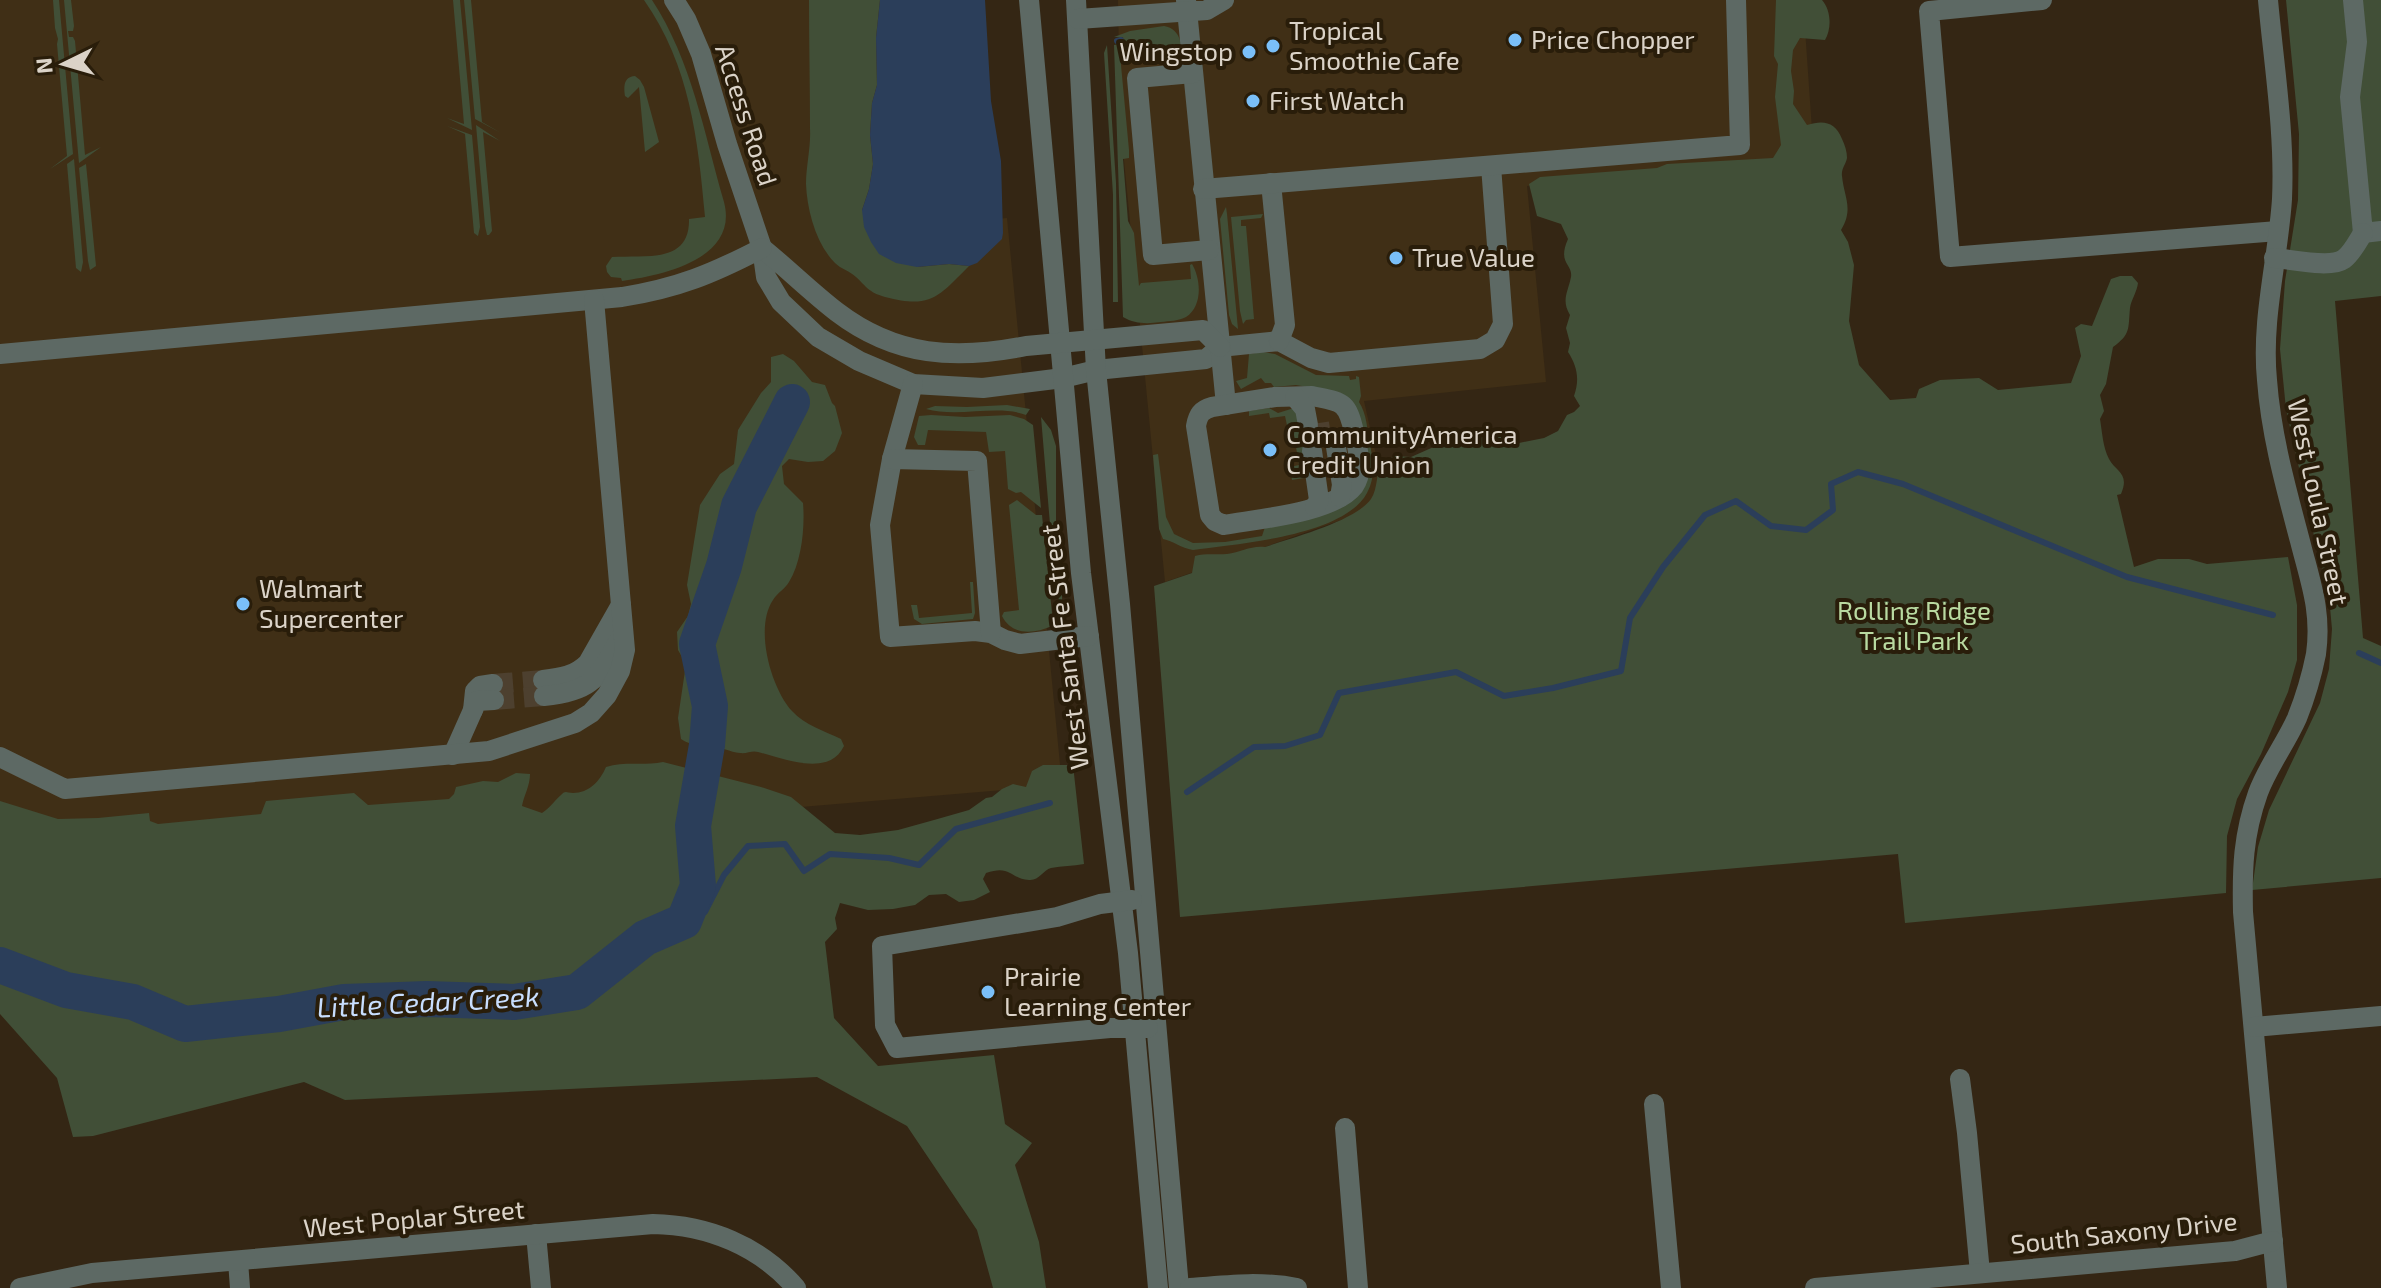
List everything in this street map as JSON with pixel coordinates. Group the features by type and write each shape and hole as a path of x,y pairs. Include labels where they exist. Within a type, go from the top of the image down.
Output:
{"street":[{"name":"Access Road","path":"674,0 701,54 762,248 766,277 781,302 818,337 859,361 913,384 983,388 1063,378 1096,370 1206,359 1220,347 1279,341"},
{"name":"West Santa Fe Street","path":"1029,0 1063,378 1089,636 1130,981 1158,1288"},
{"path":"1077,9 1187,6 1207,10 1224,0"},
{"path":"1203,189 1740,145 1736,0"},
{"path":"2042,0 1929,11 1950,257 2278,231"},
{"name":"West Loula Street","path":"2268,0 2283,153 2281,202 2265,328 2267,380 2275,440 2314,587 2317,610 2316,653 2307,687 2297,718 2259,791 2245,838 2242,868 2243,912 2277,1288"},
{"path":"2274,258 2332,264 2342,261 2372,232 2350,97 2357,42 2353,0"},
{"path":"1187,6 1226,405"},
{"name":"West Santa Fe Street","path":"1077,9 1096,370 1120,604 1179,1288"},
{"path":"1193,73 1137,78 1153,255 1209,250"},
{"path":"1271,183 1285,325 1279,341 1311,358 1329,363 1480,349 1495,340 1503,324 1491,166"},
{"path":"0,354 594,300 678,285 712,274 762,248 840,315 873,335 937,354 962,355 1203,330 1220,347"},
{"path":"0,757 65,789 489,751 575,723 591,713 607,695 620,671 625,650 594,300"},
{"path":"913,384 892,459 880,525 890,637 975,631 991,633 1020,644 1089,636"},
{"path":"1275,397 1306,397 1339,401 1350,412 1360,466 1355,485 1327,503 1224,525 1215,521 1210,515 1196,426 1198,415 1205,408 1275,397"},
{"path":"1306,397 1329,412 1319,423"},
{"path":"1324,449 1319,500 1327,503"},
{"path":"892,459 977,461 991,633"},
{"path":"621,605 588,663 581,670 544,688 572,693 589,685 623,634"},
{"path":"453,755 477,701 494,692"},
{"path":"1145,898 1100,904 1057,917 882,946 885,1025 897,1048 1134,1027 1156,1028"},
{"path":"1130,981 1152,979"},
{"path":"2254,1027 2381,1016"},
{"name":"South Saxony Drive","path":"1960,1079 1980,1273"},
{"path":"1654,1104 1671,1288"},
{"path":"1345,1128 1358,1288"},
{"name":"West Poplar Street","path":"20,1288 92,1273 653,1224 711,1232 743,1245 775,1267 796,1288"},
{"path":"536,1234 541,1288"},
{"name":"South Saxony Drive","path":"1815,1288 2235,1251 2273,1241"},
{"path":"238,1261 240,1288"},
{"path":"1190,1288 1241,1284 1297,1288"}],"shaded area":[{"path":"0,0 968,0 986,220 1007,218 1062,785 0,874"},
{"path":"1118,0 1803,0 1814,159 1527,186 1546,382 1364,401 1387,504 1165,582 1120,119"}],"green space":[{"path":"53,0 59,0 73,154 50,169 67,156"},
{"path":"64,0 71,0 74,26 73,31 68,31 69,37 75,41 85,155 101,147 79,163"},
{"path":"453,0 460,0 472,130 447,118 464,124"},
{"path":"464,0 471,0 482,122 501,133 475,119"},
{"path":"644,0 652,0 666,23 687,73 724,202 726,222 720,238 694,261 657,274 622,281 607,272 606,266 612,257 651,256 674,250 682,244 689,219 705,217 695,131 682,77 660,25"},
{"path":"809,0 880,0 876,38 877,85 872,103 870,135 873,164 862,210 917,267 969,266 933,298 913,302 875,293 835,263 818,237 808,205 806,184 810,136"},
{"name":"Rolling Ridge Trail Park","path":"1776,0 1822,0 1829,14 1830,25 1825,40 1800,38 1793,50 1793,104 1807,125 1824,123 1832,126 1845,146 1847,158 1842,173 1848,209 1841,230 1854,265 1849,321 1859,365 1890,400 1916,398 1919,389 1940,380 1979,378 1998,390 2071,383 2081,356 2075,328 2081,324 2092,326 2111,279 2132,276 2138,283 2128,330 2113,347 2106,384 2100,395 2104,411 2100,419 2107,455 2123,477 2121,494 2117,495 2134,567 2158,559 2189,559 2207,564 2288,557 2297,605 2297,660 2288,692 2237,799 2227,836 2226,893 1905,923 1898,854 1180,917 1154,586 1192,573 1195,556 1265,547 1352,515 1371,499 1381,462 1395,456 1411,457 1438,445 1456,442 1467,447 1483,436 1503,437 1519,443 1544,438 1558,431 1567,415 1580,406 1574,396 1577,373 1568,352 1570,343 1566,328 1570,315 1566,300 1571,277 1564,254 1568,239 1561,224 1537,216 1529,184 1540,177 1657,168 1667,164 1773,158 1781,145 1775,97 1778,64 1774,56"},
{"path":"2286,0 2381,0 2381,296 2335,301 2363,638 2381,646 2381,878 2252,890 2258,847 2269,810 2320,703 2329,669 2332,629 2328,586 2286,409 2280,349 2285,281 2298,200 2299,134"},
{"path":"1164,26 1178,35 1180,63 1174,63 1171,49 1124,52 1123,37 1114,37 1130,31"},
{"path":"1119,44 1129,150 1129,158 1123,159 1128,221 1134,233 1139,286 1141,283 1191,279 1192,264 1199,284 1198,299 1192,312 1177,320 1141,323 1123,317 1114,45"},
{"path":"1107,45 1116,183 1118,302 1113,302 1113,195 1104,53"},
{"path":"635,76 644,87 659,142 645,152 639,87 628,98 625,96 626,80"},
{"path":"476,125 500,141 483,132 492,231 489,235 485,226"},
{"path":"447,126 472,135 480,227 478,236 474,233 465,134"},
{"path":"74,159 83,262 81,272 76,268 67,164"},
{"path":"86,164 96,266 90,270 79,168"},
{"path":"1226,207 1238,329 1229,315 1220,219"},
{"path":"1263,214 1261,218 1241,220 1241,226 1246,226 1254,319 1246,320 1243,324 1231,217"},
{"path":"783,354 794,361 812,382 825,385 835,406 842,433 835,451 823,461 789,459 782,466 784,484 803,503 803,533 793,574 773,600 765,626 772,673 784,701 803,720 841,739 844,746 837,756 817,764 688,743 681,739 678,718 686,664 678,650 677,632 688,616 691,604 687,585 700,505 720,474 734,464 738,430 771,382 771,357"},
{"path":"1249,354 1275,354 1316,375 1349,376 1350,380 1359,377 1359,402 1365,417 1373,462 1372,481 1367,493 1355,508 1336,519 1288,535 1193,550 1163,539 1159,529 1153,455 1158,454 1166,517 1174,534 1193,543 1262,536 1265,527 1357,494 1341,393 1296,385 1274,387 1261,378 1241,389 1236,381 1247,378"},
{"path":"1007,405 1030,409 1026,415 1003,411 926,409 935,406"},
{"path":"1269,408 1278,413 1294,408 1300,417 1305,452 1301,453 1304,478 1292,480 1290,467 1299,465 1293,429 1288,430 1285,416 1270,418 1269,413 1249,416 1249,411"},
{"path":"1010,415 1033,425 1041,508 1021,492 1008,489 1005,451 989,452 986,432 928,430 925,445 918,445 914,437 919,416"},
{"path":"1041,417 1051,430 1056,446 1061,616 1052,548"},
{"path":"1017,500 1036,515 1042,515 1052,626 1031,632 1017,630 1002,616 1004,612 1019,610 1009,505"},
{"path":"970,582 973,582 973,619 922,624 914,619 911,605 917,605 919,618 972,613"},
{"path":"663,762 791,797 835,833 860,835 898,830 969,810 1013,784 1026,787 1032,771 1043,765 1073,765 1084,864 1051,868 1032,880 1001,870 986,873 983,879 990,892 974,900 959,902 946,894 929,895 915,905 868,910 840,903 835,918 837,929 825,942 834,1018 878,1066 994,1055 1005,1124 1032,1143 1015,1165 1039,1242 1046,1288 993,1288 977,1230 907,1126 817,1077 345,1100 304,1082 93,1136 73,1137 57,1078 0,1014 0,801 58,819 149,813 150,821 158,824 261,814 266,801 354,793 368,805 449,799 456,787 483,781 498,782 516,773 530,774 522,806 542,813 564,793 589,788 606,767"}],"water":[{"path":"880,0 985,0 991,101 1001,161 1003,233 1002,239 977,263 969,266 917,267 896,263 879,254 864,227 862,210 873,164 870,135 872,103 877,85 876,38"}],"waterway":[{"path":"1117,41 1121,40 1122,53"},
{"name":"Little Cedar Creek","path":"0,965 66,990 133,1002 185,1024 279,1014 344,1002 427,999 514,1002 577,992 645,938 684,921 698,886 693,826 707,745 710,706 697,644 724,566 739,506 792,402"},
{"path":"1187,792 1254,747 1285,746 1320,735 1339,693 1456,672 1504,696 1553,688 1621,671 1630,618 1663,567 1705,515 1736,501 1771,526 1806,530 1833,510 1831,484 1858,472 1903,484 2127,577 2273,615"},
{"path":"2359,653 2381,663"},
{"path":"684,921 705,912 724,875 748,846 785,844 804,871 830,854 889,858 919,865 956,829 1050,803"}],"tunnel":[{"path":"1319,423 1323,450"},
{"path":"493,684 543,680"},
{"path":"494,700 544,696"}],"place":[{"name":"Price Chopper","path":"1515,40"},
{"name":"Tropical Smoothie Cafe","path":"1273,46"},
{"name":"Wingstop","path":"1249,52"},
{"name":"First Watch","path":"1253,101"},
{"name":"True Value","path":"1396,258"},
{"name":"CommunityAmerica Credit Union","path":"1270,450"},
{"name":"Walmart Supercenter","path":"243,604"},
{"name":"Prairie Learning Center","path":"988,992"}]}
